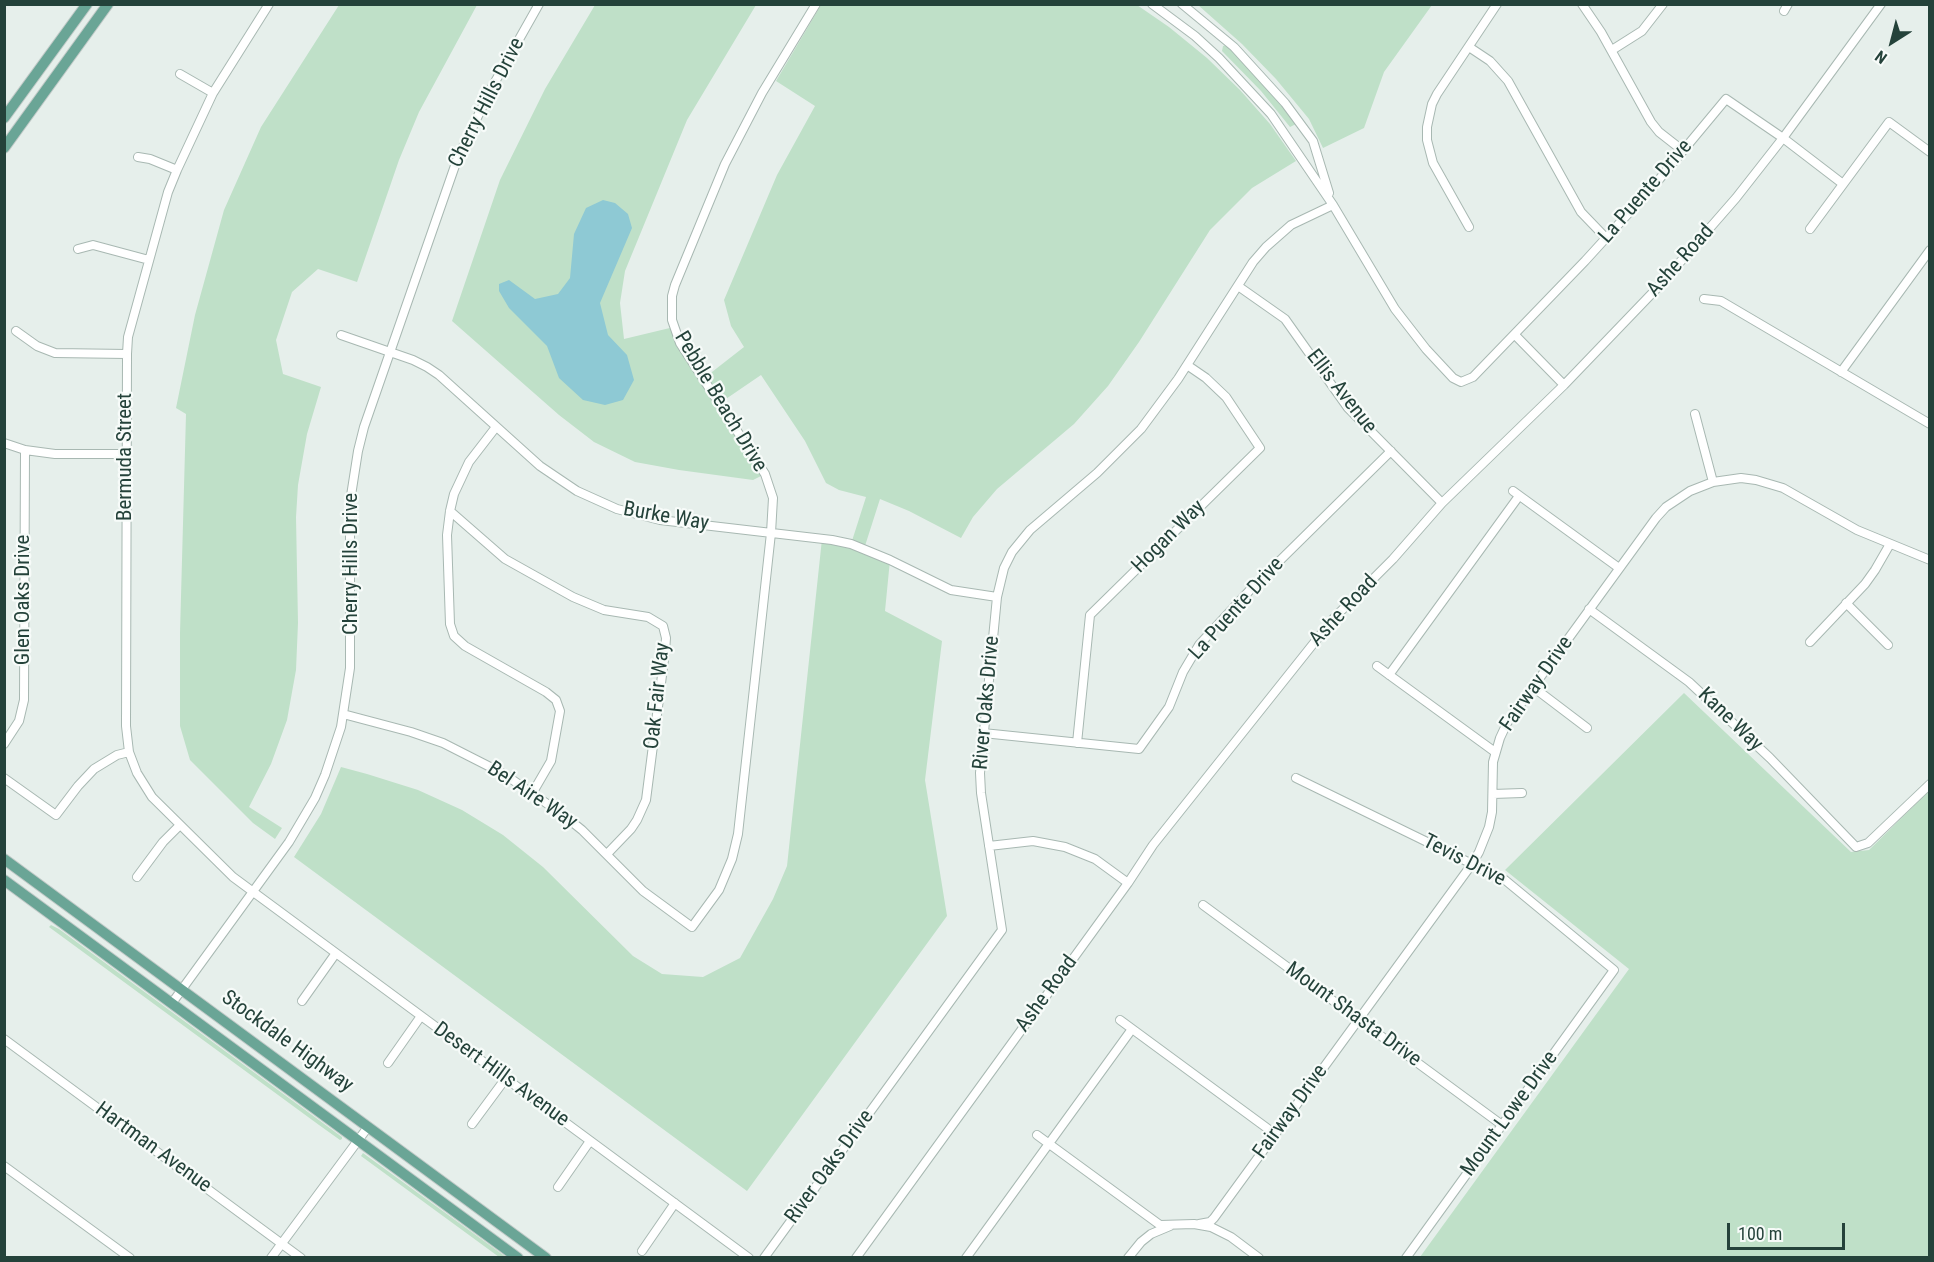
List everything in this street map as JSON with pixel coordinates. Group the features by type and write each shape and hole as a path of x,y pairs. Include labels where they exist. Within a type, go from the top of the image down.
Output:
{"main road":[{"path":"4,118 87,4"},
{"path":"4,148 108,4"},
{"name":"Stockdale Highway","path":"4,859 546,1257"},
{"name":"Stockdale Highway","path":"4,880 518,1257"}],"street":[{"path":"256,4 267,8"},
{"name":"Cherry Hills Drive","path":"172,1003 289,842 315,798 334,751 349,676 351,642 349,527 353,476 364,427 458,157 491,89 539,4"},
{"name":"Pebble Beach Drive","path":"692,927 726,875 736,843 774,510 770,486 765,474 680,343 672,320 672,296 724,164 762,93 816,4"},
{"path":"1152,4 1210,50 1246,85 1271,114 1333,205"},
{"path":"1182,4 1222,36 1285,103 1312,141 1333,205"},
{"path":"1469,227 1433,163 1429,151 1427,127 1432,104 1437,94 1497,4"},
{"path":"1582,4 1601,32 1651,122 1659,132 1682,150"},
{"path":"1611,50 1642,31 1663,4"},
{"name":"Ashe Road","path":"856,1257 1128,883 1153,845 1333,619 1393,559 1442,503 1564,385 1661,284 1736,198 1881,4"},
{"name":"Bermuda Street","path":"253,892 233,877 144,786 129,752 126,726 127,354 132,322 168,192 213,93 267,8"},
{"path":"1210,50 1222,36"},
{"path":"1469,47 1490,61 1508,81 1581,212 1606,238"},
{"path":"180,74 213,93"},
{"name":"La Puente Drive","path":"1333,205 1402,318 1426,349 1454,378 1461,382 1473,377 1606,238 1657,182 1726,99 1783,138 1843,184"},
{"path":"1810,229 1889,122 1929,152"},
{"path":"138,157 150,159 177,170"},
{"name":"River Oaks Drive","path":"764,1257 1002,930 980,773 997,597 1004,568 1030,530 1120,452 1160,405 1253,262 1278,236 1303,218 1333,205"},
{"path":"78,249 93,244 149,260"},
{"path":"1840,372 1929,250"},
{"name":"Ellis Avenue","path":"1238,285 1285,318 1342,400 1442,503"},
{"path":"1704,299 1721,301 1929,424"},
{"path":"16,331 37,346 55,353 127,354"},
{"name":"Burke Way","path":"341,335 413,360 439,375 558,479 597,501 617,509 660,520 851,544 951,590 997,597"},
{"path":"1515,335 1564,385"},
{"name":"Hogan Way","path":"1077,743 1090,615 1260,448 1226,397 1217,387 1187,365"},
{"path":"1695,414 1713,482"},
{"path":"496,427 469,462 454,494 450,511 447,535 450,624 454,636 465,646 556,700 560,711 551,761 533,792"},
{"path":"4,443 25,450 54,454 126,454"},
{"name":"Glen Oaks Drive","path":"4,744 19,721 24,700 25,450"},
{"name":"La Puente Drive","path":"983,733 1139,749 1169,707 1183,672 1199,645 1250,590 1391,451"},
{"name":"Fairway Drive","path":"1199,1224 1210,1222 1214,1218 1472,864 1489,827 1495,752 1507,723 1666,507 1690,491 1713,482 1741,478 1771,483 1795,494 1857,530 1929,560"},
{"path":"1389,675 1516,493 1619,568"},
{"name":"Oak Fair Way","path":"450,511 505,559 573,597 604,610 648,617 663,626 666,638 665,652 646,800 631,830 607,854"},
{"path":"1810,642 1875,570 1890,544"},
{"path":"1846,603 1888,645"},
{"name":"Kane Way","path":"1589,609 1689,682 1770,759 1856,848 1868,843 1929,784"},
{"path":"1377,666 1495,752"},
{"path":"1533,687 1587,728"},
{"name":"Bel Aire Way","path":"343,714 443,743 504,774 569,819 644,891 692,927"},
{"path":"4,778 56,815 85,777 94,769 111,758 129,752"},
{"name":"Tevis Drive","path":"1296,778 1505,880 1614,970"},
{"path":"1492,794 1522,793"},
{"path":"137,877 163,842 180,825"},
{"path":"989,846 1033,842 1065,846 1095,859 1128,883"},
{"name":"Desert Hills Avenue","path":"253,892 749,1257"},
{"name":"Mount Shasta Drive","path":"1203,905 1502,1125"},
{"path":"302,1001 336,953"},
{"name":"Mount Lowe Drive","path":"1406,1257 1614,970"},
{"path":"388,1063 421,1016"},
{"path":"1120,1020 1275,1134"},
{"path":"966,1257 1132,1029"},
{"name":"Hartman Avenue","path":"4,1039 301,1257"},
{"path":"472,1124 506,1078"},
{"path":"271,1257 368,1127"},
{"path":"1037,1135 1160,1225 1199,1224 1221,1231 1259,1257"},
{"path":"558,1187 591,1141"},
{"path":"4,1166 130,1257"},
{"path":"642,1251 675,1203"},
{"path":"1128,1257 1146,1238 1172,1226"}],"green space":[{"path":"339,5 477,5 419,112 399,160 357,282 318,269 292,292 276,340 283,374 321,387 307,434 298,485 296,670 287,720 271,764 249,807 282,828 275,839 253,823 190,760 180,726 186,414 176,408 195,315 224,210 261,127"},
{"path":"595,5 756,5 687,120 625,271 620,303 624,339 674,327 703,379 744,347 731,326 724,300 777,175 815,106 776,81 821,5 1137,5 1207,58 1240,90 1270,124 1296,161 1252,188 1210,230 1139,342 1108,386 1074,424 997,489 973,517 961,538 880,499 864,549 890,560 885,611 942,641 925,780 947,916 747,1191 294,857 321,814 341,767 367,774 418,790 462,810 503,835 543,867 633,956 662,974 703,977 740,958 773,899 787,866 822,539 851,544 866,497 839,490 826,483 805,441 761,375 720,403 765,474 753,480 679,470 635,462 594,442 559,415 452,321 500,180 545,89"},
{"path":"1198,5 1432,5 1384,72 1364,128 1323,148 1309,119 1276,79 1242,44"},
{"path":"1226,45 1268,88 1296,124 1290,127 1261,91 1222,51 1223,46"},
{"path":"1684,693 1851,852 1869,850 1929,791 1929,1257 1420,1257 1629,969 1505,870"},
{"path":"51,925 342,1139 340,1140 319,1125 49,927"},
{"path":"363,1153 506,1257 499,1257 361,1156"}],"water":[{"path":"603,200 615,203 628,214 632,228 600,303 608,335 627,355 634,380 623,400 605,405 583,400 559,378 547,346 509,308 499,291 499,284 509,280 535,299 558,294 570,278 574,234 586,208"}]}
